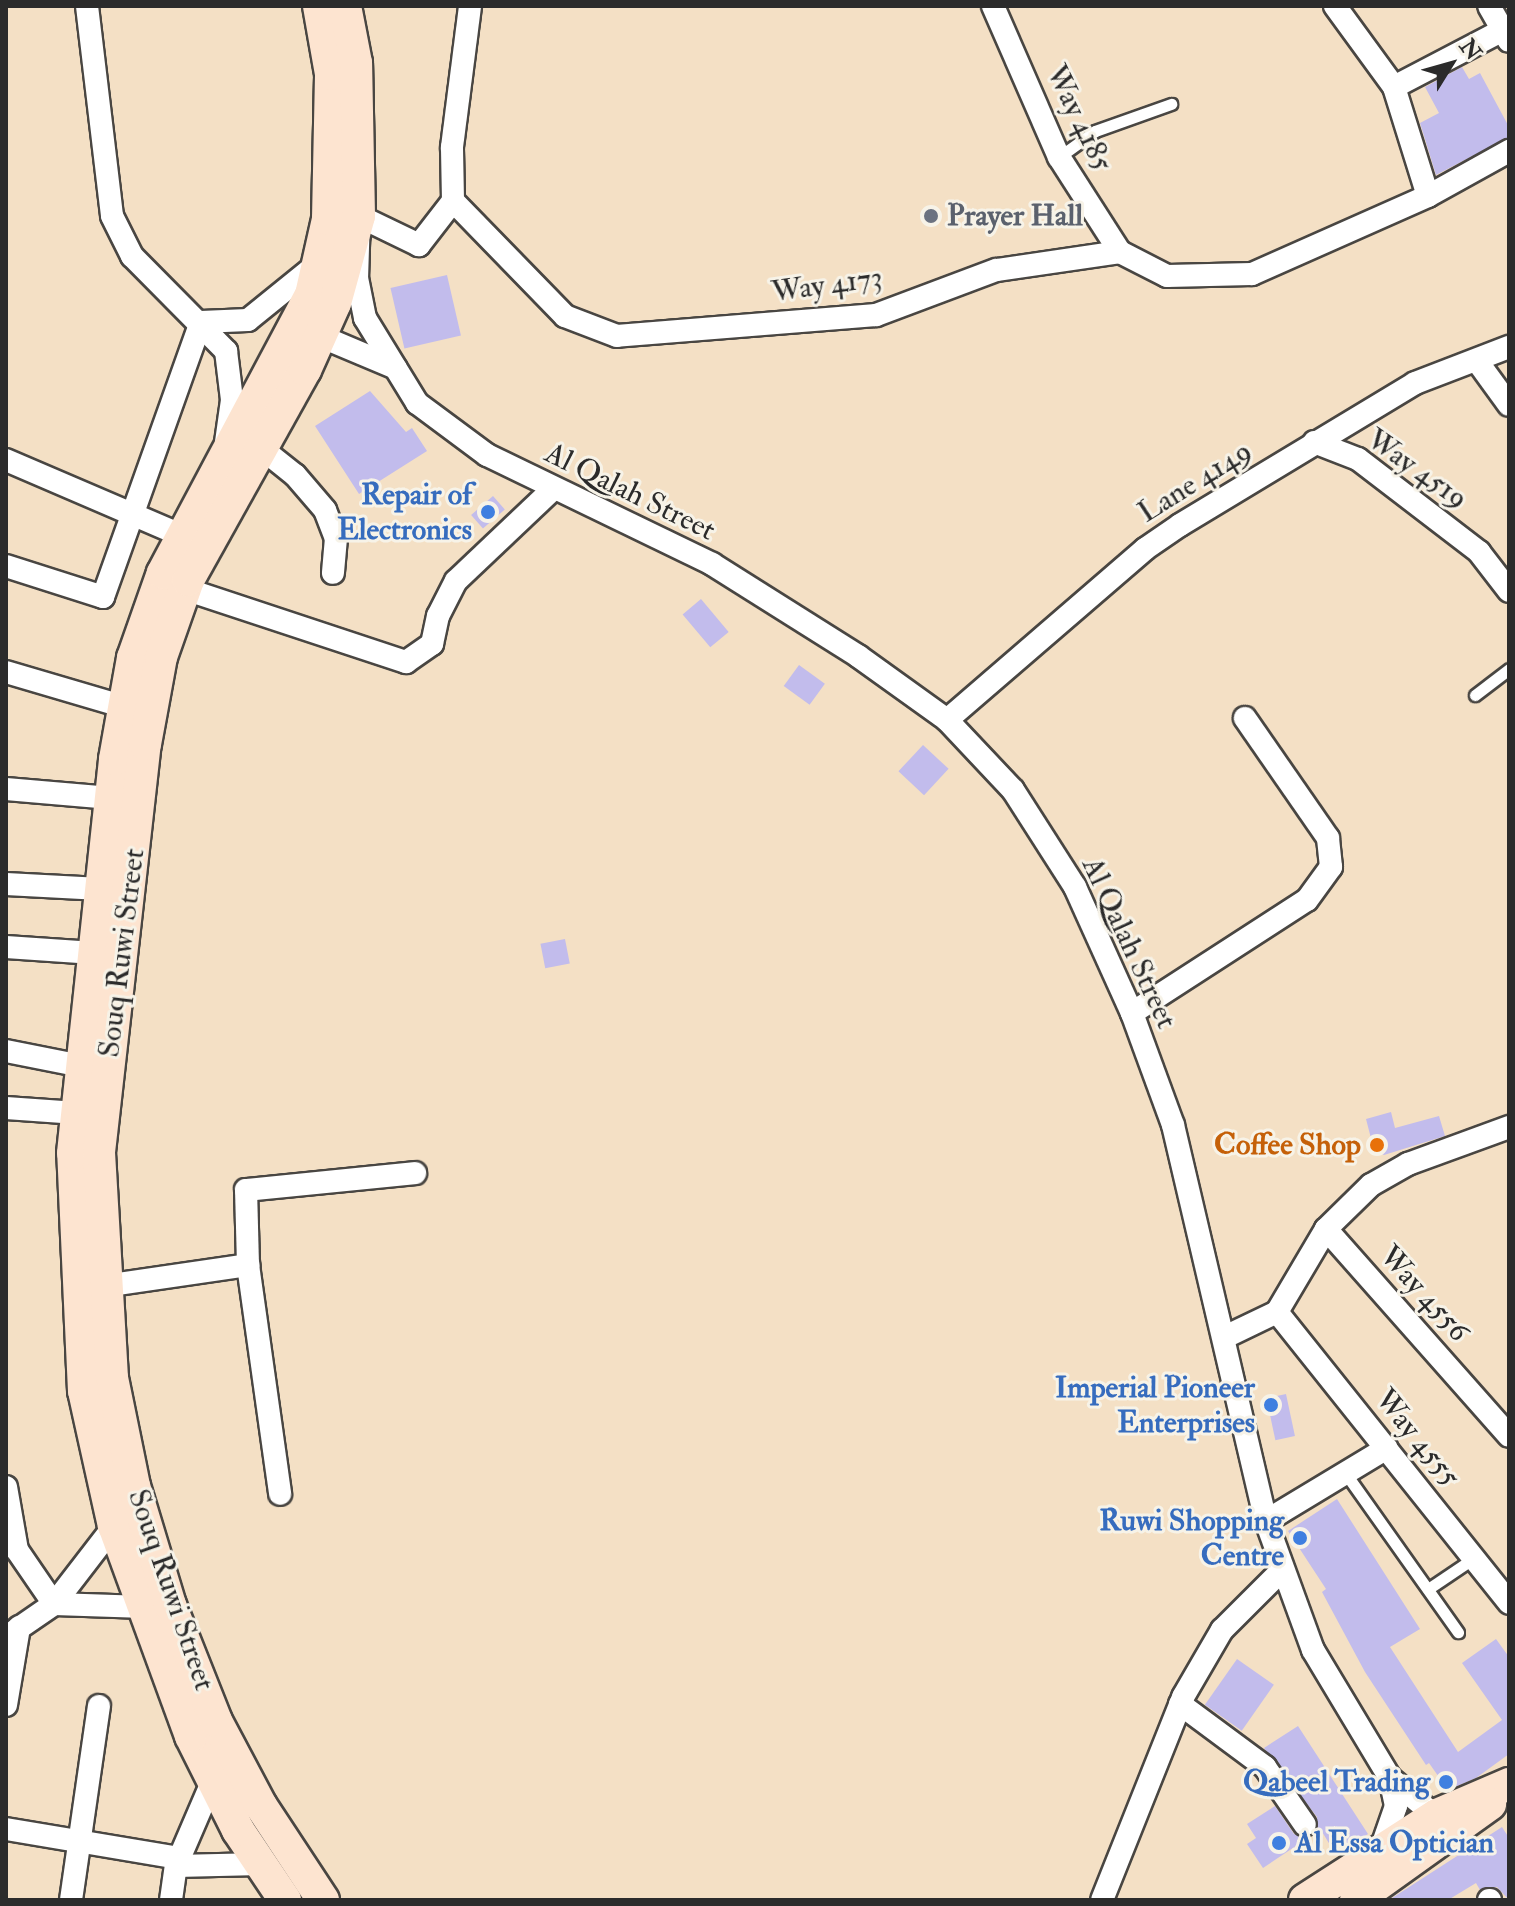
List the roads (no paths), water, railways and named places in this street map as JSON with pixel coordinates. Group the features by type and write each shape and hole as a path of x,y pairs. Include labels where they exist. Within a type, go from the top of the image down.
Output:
{"main road":[{"name":"Souq Ruwi Street","path":"285,1900 261,1864 191,1736 114,1526 84,1391 75,1275 77,1113 111,798 125,707 143,628 183,536 311,295 328,219 332,156 331,74 319,6"},
{"name":"Souq Ruwi Street","path":"323,1900 261,1806 216,1721 170,1605 131,1470 112,1378 104,1286 99,1152 145,744 161,657 185,589 320,336 359,216 359,93 345,6"},
{"path":"1356,1900 1445,1825 1509,1786"},
{"path":"1305,1900 1380,1851 1445,1825"}],"street":[{"path":"87,6 112,216 132,256 201,322 231,362 232,400 223,460"},
{"path":"359,216 419,245 453,201 452,147 470,6"},
{"name":"Way 4185","path":"993,6 1059,157 1120,252"},
{"path":"1335,6 1394,87 1428,196"},
{"path":"1394,87 1506,36 1489,6"},
{"path":"1120,252 1167,276 1252,274 1428,196 1509,151"},
{"name":"Way 4173","path":"453,201 565,316 617,336 876,315 996,270 1120,252"},
{"name":"Al Qalah Street","path":"359,216 357,278 365,318 417,403 487,455 712,564 858,656 947,720 1013,790 1075,887 1132,1013 1173,1125 1266,1521 1313,1650 1390,1778 1445,1825"},
{"path":"201,322 248,320 318,263"},
{"path":"6,566 103,597 201,322"},
{"path":"320,336 396,368"},
{"name":"Lane 4149","path":"947,720 1145,549 1314,442 1415,383 1509,347"},
{"path":"1477,361 1509,405"},
{"name":"Way 4519","path":"1314,442 1358,459 1467,542 1509,591"},
{"path":"261,448 295,475 325,510 336,538 333,573"},
{"path":"6,460 183,536"},
{"path":"185,589 406,662 432,644 438,616 456,581 553,489"},
{"path":"6,672 125,707"},
{"path":"1132,1013 1307,900 1331,867 1328,838 1245,718"},
{"path":"6,789 111,798"},
{"path":"6,884 101,889"},
{"path":"6,947 94,953"},
{"path":"6,1051 82,1066"},
{"path":"6,1108 77,1113"},
{"path":"1225,1337 1277,1312 1326,1229 1371,1185 1408,1164 1509,1127"},
{"path":"280,1494 248,1265 246,1190 415,1173"},
{"name":"Way 4556","path":"1326,1229 1509,1436"},
{"path":"104,1286 248,1265"},
{"name":"Way 4555","path":"1277,1312 1509,1603"},
{"path":"1266,1521 1387,1448"},
{"path":"6,1487 12,1553 54,1604 145,1607"},
{"path":"6,1705 13,1632 54,1604 114,1526"},
{"path":"1102,1900 1180,1704 1222,1630 1283,1569"},
{"path":"1180,1704 1265,1767 1305,1825"},
{"path":"71,1900 99,1706"},
{"path":"1380,1851 1393,1827 1396,1806 1390,1778"},
{"path":"171,1900 178,1862 213,1780"},
{"path":"6,1829 178,1862 261,1864"}],"lane":[{"path":"1059,157 1095,131 1171,104"},
{"path":"1475,695 1509,669"},
{"path":"1346,1474 1458,1632"},
{"path":"1428,1589 1474,1558"}],"place":[{"name":"Prayer Hall","path":"931,216"},
{"name":"Repair of Electronics","path":"488,512"},
{"name":"Coffee Shop","path":"1377,1145"},
{"name":"Imperial Pioneer Enterprises","path":"1271,1405"},
{"name":"Ruwi Shopping Centre","path":"1300,1538"},
{"name":"Qabeel Trading","path":"1446,1782"},
{"name":"Al Essa Optician","path":"1279,1843"}]}
